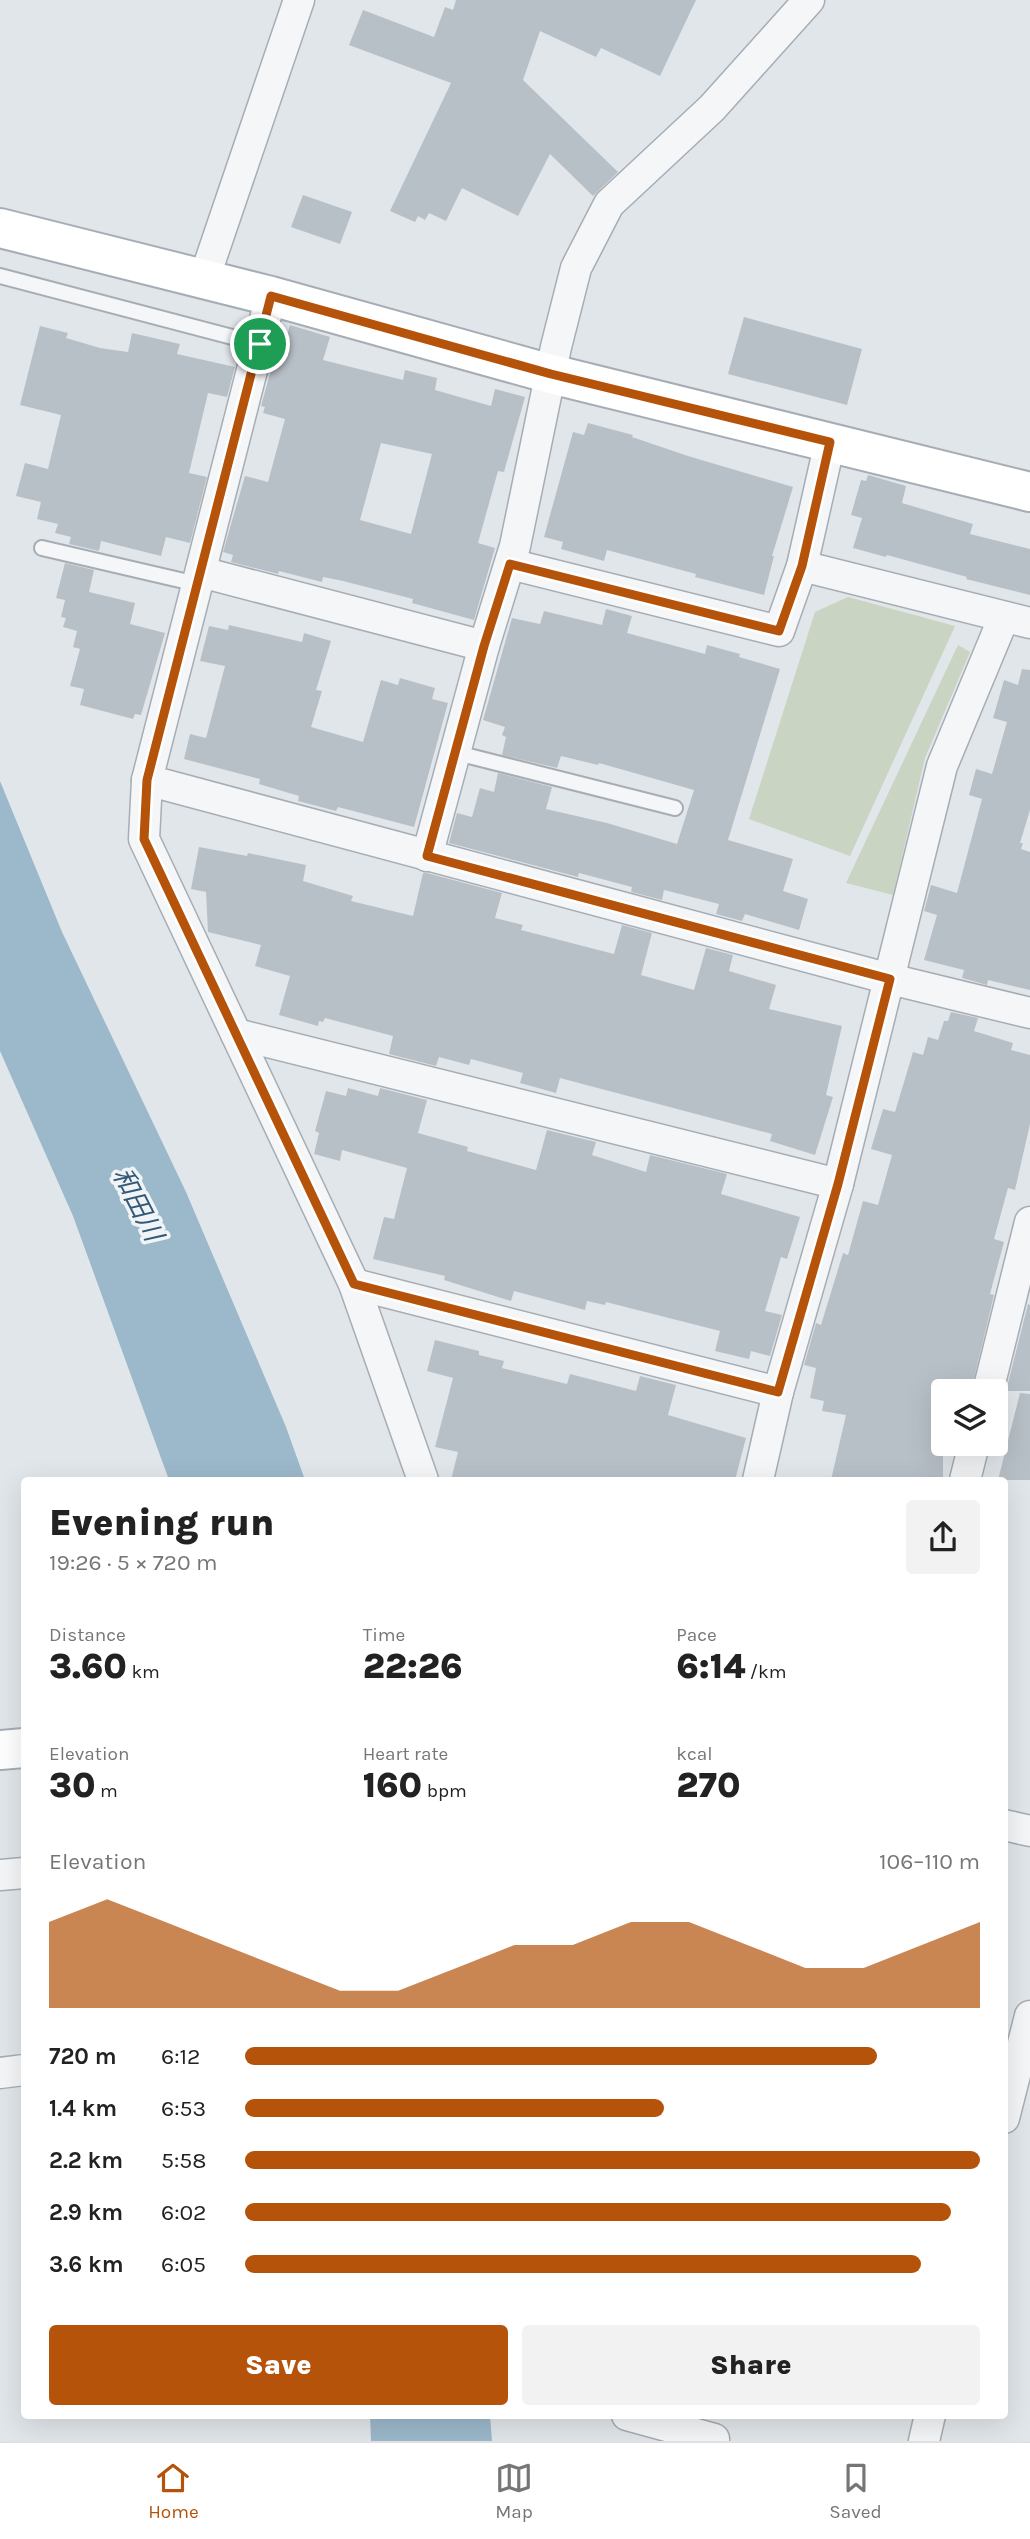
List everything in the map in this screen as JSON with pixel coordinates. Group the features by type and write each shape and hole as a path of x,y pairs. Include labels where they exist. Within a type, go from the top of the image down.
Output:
{"street":[{"path":"204,279 299,0"},
{"path":"427,856 484,646 510,564 576,268 609,204 712,108 809,0"},
{"path":"0,228 271,296 551,374 1030,492"},
{"path":"271,296 147,780 144,839 354,1284 422,1477"},
{"path":"510,564 779,631 802,566 830,442"},
{"path":"759,1477 778,1392 838,1184 942,766 1017,620 802,566"},
{"path":"199,578 484,646"},
{"path":"147,780 890,979 1030,1013"},
{"path":"236,1034 838,1184"},
{"path":"991,1379 1030,1222"},
{"path":"354,1284 778,1392"},
{"path":"966,1477 972,1456"},
{"path":"0,1750 21,1748"},
{"path":"1008,1826 1030,1830"},
{"path":"0,1875 21,1873"},
{"path":"1008,2102 1030,2016"},
{"path":"0,2073 21,2070"},
{"path":"648,2419 716,2432"},
{"path":"924,2441 929,2419"}],"lane":[{"path":"0,276 260,344"},
{"path":"42,548 199,578"},
{"path":"457,752 675,808"}],"green space":[{"path":"848,597 955,626 850,856 749,819 815,612"},
{"path":"958,645 970,652 925,758 893,895 846,883"}],"water":[{"name":"和田川","path":"0,781 62,932 186,1192 286,1427 304,1477 168,1477 73,1216 0,1051"},
{"path":"370,2419 490,2419 492,2441 371,2441"}],"building":[{"path":"456,0 696,0 660,76 601,48 596,57 540,31 523,80 618,172 593,196 550,154 518,216 462,188 446,221 429,213 425,220 418,216 415,222 390,211 451,83 349,45 363,10 434,37 445,7 453,10"},
{"path":"303,195 352,212 340,244 291,227"},
{"path":"744,317 862,349 847,405 728,374"},
{"path":"290,325 330,337 323,360 403,380 405,370 437,378 435,390 491,406 495,389 525,397 504,472 498,471 478,543 495,548 474,620 412,603 413,599 343,581 323,577 322,582 231,562 233,555 223,552 245,476 268,482 285,419 263,413 265,407 261,406 282,330 288,332","holes":["381,443 432,454 411,534 360,520"]},
{"path":"40,326 68,333 66,338 100,348 128,352 132,333 180,344 177,354 235,367 227,397 208,393 189,473 207,477 190,543 166,537 161,556 101,541 99,551 69,544 71,537 55,533 58,524 37,519 41,502 16,496 25,463 48,469 61,415 20,405"},
{"path":"588,423 793,487 772,556 764,595 607,550 604,561 561,549 563,542 544,537 573,432 584,435"},
{"path":"868,475 906,486 902,503 973,524 970,534 1030,549 1030,595 853,548 862,518 851,515 861,480 866,481"},
{"path":"65,563 94,570 89,592 135,603 130,624 165,633 141,715 135,714 133,719 80,705 84,689 70,686 80,649 73,647 77,631 63,627 66,618 61,617 65,600 56,598"},
{"path":"606,609 632,616 627,633 705,654 707,645 780,669 728,840 793,859 783,891 808,899 799,930 745,914 742,921 716,914 719,904 664,890 662,900 631,892 632,887 579,873 578,877 449,843 457,813 472,817 480,788 494,792 498,773 552,787 546,809 607,823 677,844 694,790 599,763 598,765 561,756 557,768 502,755 506,737 502,735 505,727 483,720 512,618 540,624 544,611 602,625"},
{"path":"229,625 302,642 304,633 331,641 316,690 322,691 311,727 363,742 381,680 398,685 400,678 435,688 432,699 448,703 414,827 338,807 336,811 298,801 299,796 259,784 260,779 184,759 190,734 206,738 225,666 200,661 209,626 228,630"},
{"path":"1022,669 1030,670 1030,810 1020,843 1023,843 1021,849 1030,852 1030,990 988,980 987,985 962,978 964,970 924,960 937,915 924,911 931,885 957,893 982,799 969,795 976,769 992,774 1007,722 993,718 1004,680 1018,685"},
{"path":"199,847 247,856 248,853 306,865 303,881 353,896 351,901 413,916 423,873 427,873 502,893 495,918 523,925 521,930 614,954 622,925 652,933 641,975 694,990 706,948 733,955 729,971 776,985 769,1009 842,1026 826,1095 833,1097 815,1155 770,1141 772,1134 560,1078 556,1093 520,1083 523,1073 471,1059 469,1065 439,1057 436,1066 389,1054 393,1036 325,1018 323,1022 319,1021 318,1026 279,1015 290,976 255,966 261,945 208,932 206,892 191,889"},
{"path":"951,1012 978,1018 974,1031 1013,1043 1011,1050 1030,1055 1030,1124 1015,1190 1008,1188 994,1239 1004,1242 990,1294 994,1295 974,1379 931,1379 931,1456 943,1456 943,1477 832,1477 846,1415 822,1411 824,1401 810,1398 816,1368 804,1365 816,1323 821,1325 843,1253 848,1255 863,1201 878,1205 892,1155 871,1149 883,1109 895,1112 913,1052 923,1055 928,1037 938,1040 944,1021 948,1021"},
{"path":"348,1088 378,1096 380,1088 427,1100 418,1133 468,1147 467,1151 536,1170 547,1130 596,1142 592,1155 646,1172 650,1155 727,1174 721,1194 800,1217 787,1259 781,1257 765,1311 782,1315 770,1356 751,1351 749,1359 715,1351 720,1331 606,1302 605,1305 587,1301 585,1310 514,1291 511,1301 444,1280 445,1276 373,1259 384,1217 394,1219 407,1168 342,1150 340,1161 314,1154 319,1133 315,1131 326,1091 346,1096"},
{"path":"1028,1304 1030,1391 1008,1391"},
{"path":"435,1340 479,1351 479,1355 504,1361 502,1368 567,1384 570,1374 636,1391 640,1376 676,1385 668,1415 746,1438 736,1477 452,1477 458,1452 435,1447 453,1378 427,1371"},
{"path":"1020,1393 1030,1394 1030,1480 1008,1480 1008,1477 999,1477 1004,1456 1008,1456 1008,1440"}],"route":[{"path":"271,296 551,374 830,442 802,566 779,631 510,564 484,646 427,856 890,979 838,1184 778,1392 354,1284 144,839 147,780 260,344 271,296"}]}
